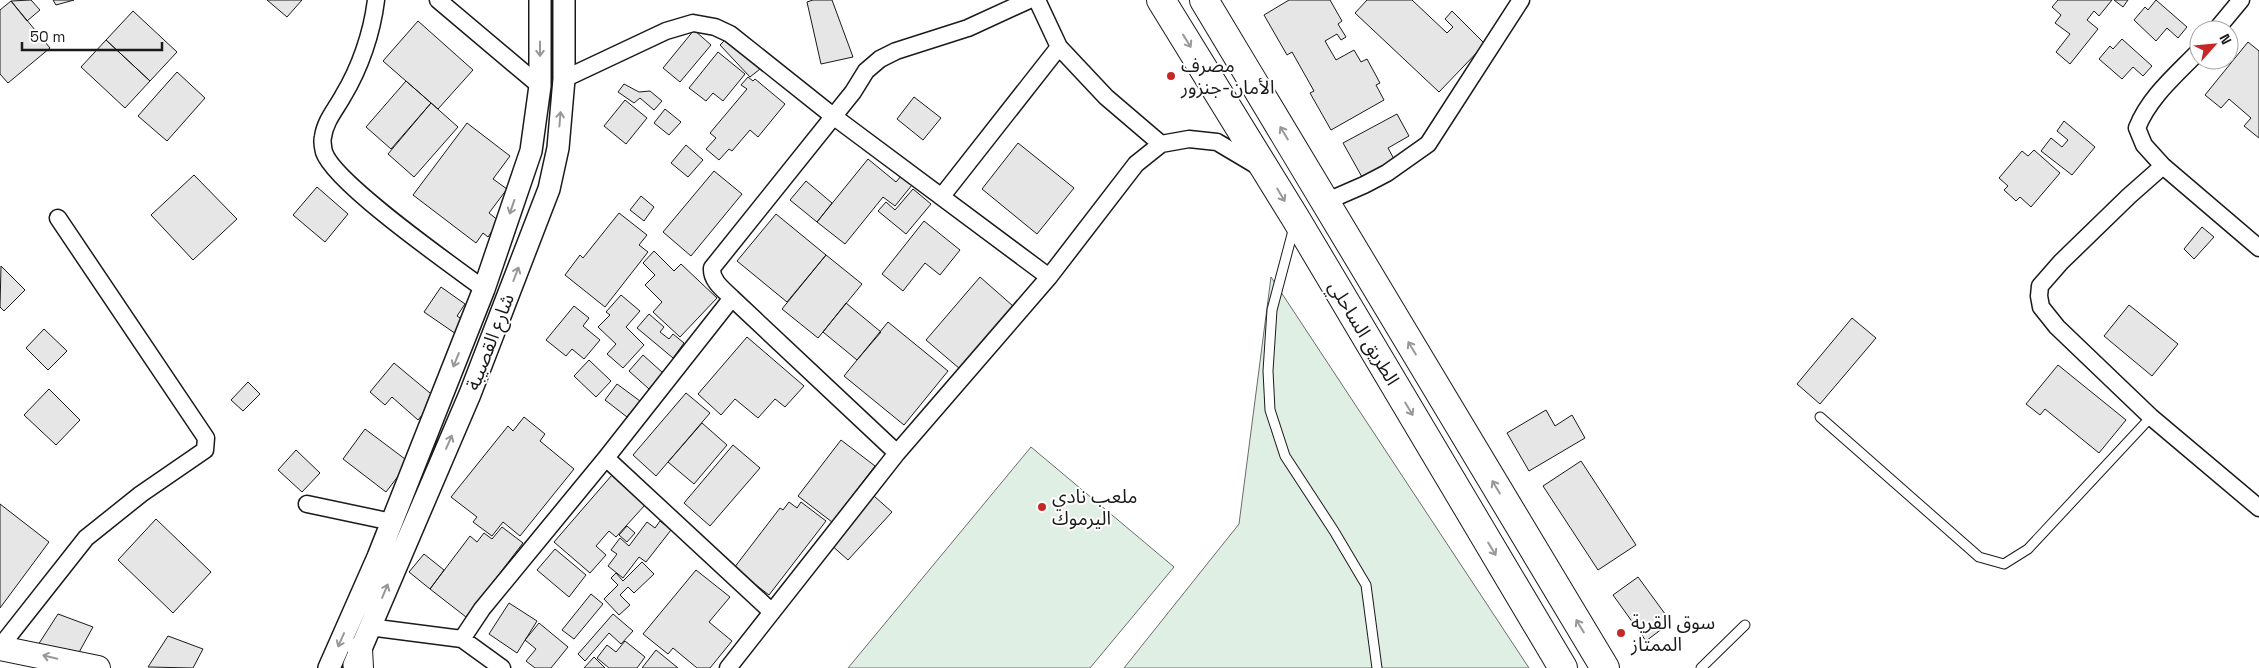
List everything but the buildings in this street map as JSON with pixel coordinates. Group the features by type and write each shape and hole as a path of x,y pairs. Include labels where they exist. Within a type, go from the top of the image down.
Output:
{"highway":[{"name":"الطريق الساحلي","path":"1161,0 1296,219 1563,668"},
{"name":"الطريق الساحلي","path":"1204,0 1605,668"}],"main road":[{"path":"0,647 98,668"}],"street":[{"path":"376,0 366,44 344,96 328,118 322,137 324,152 346,180 364,196 484,289"},
{"path":"438,0 540,86"},
{"path":"329,668 392,522 484,289 531,151 540,86 540,0"},
{"name":"شارع القصيبة","path":"361,653 470,394 549,189 558,148 564,79 564,0"},
{"path":"897,453 714,280 712,274 715,263 852,92 866,71 880,59 896,51 968,28 1029,0"},
{"path":"1037,0 1059,47 1106,97 1161,144"},
{"path":"1325,202 1387,173 1428,144 1521,0"},
{"path":"2224,20 2241,0"},
{"path":"564,79 666,31 693,23 715,27 730,34 833,116 1049,277"},
{"path":"942,196 1059,47"},
{"path":"2189,62 2150,103 2142,115 2137,128 2144,145 2163,166 2259,248"},
{"path":"728,668 897,453 1049,277 1136,164 1161,144 1189,139 1216,142 1267,172"},
{"path":"2163,166 2061,262 2040,286 2041,307 2057,327 2151,417 2259,508"},
{"path":"0,647 86,538 141,494 205,450 206,438 58,218"},
{"path":"462,639 482,609 606,458 732,298"},
{"path":"606,458 772,612"},
{"path":"307,504 392,522"},
{"path":"361,653 462,639 502,668"}],"lane":[{"path":"1296,219 1272,310 1268,371 1270,410 1285,456 1334,531 1366,585 1377,668"},
{"path":"1820,417 1979,557 2004,564 2028,549 2151,417"},
{"path":"1701,668 1745,624"}],"green space":[{"path":"1271,277 1529,668 1124,668 1239,524"},
{"name":"ملعب نادي اليرموك","path":"1031,447 1174,567 1090,668 848,668"}],"place":[{"name":"مصرف الأمان-جنزور","path":"1171,76"},
{"name":"ملعب نادي اليرموك","path":"1042,507"},
{"name":"سوق القرية الممتاز","path":"1621,633"}]}
